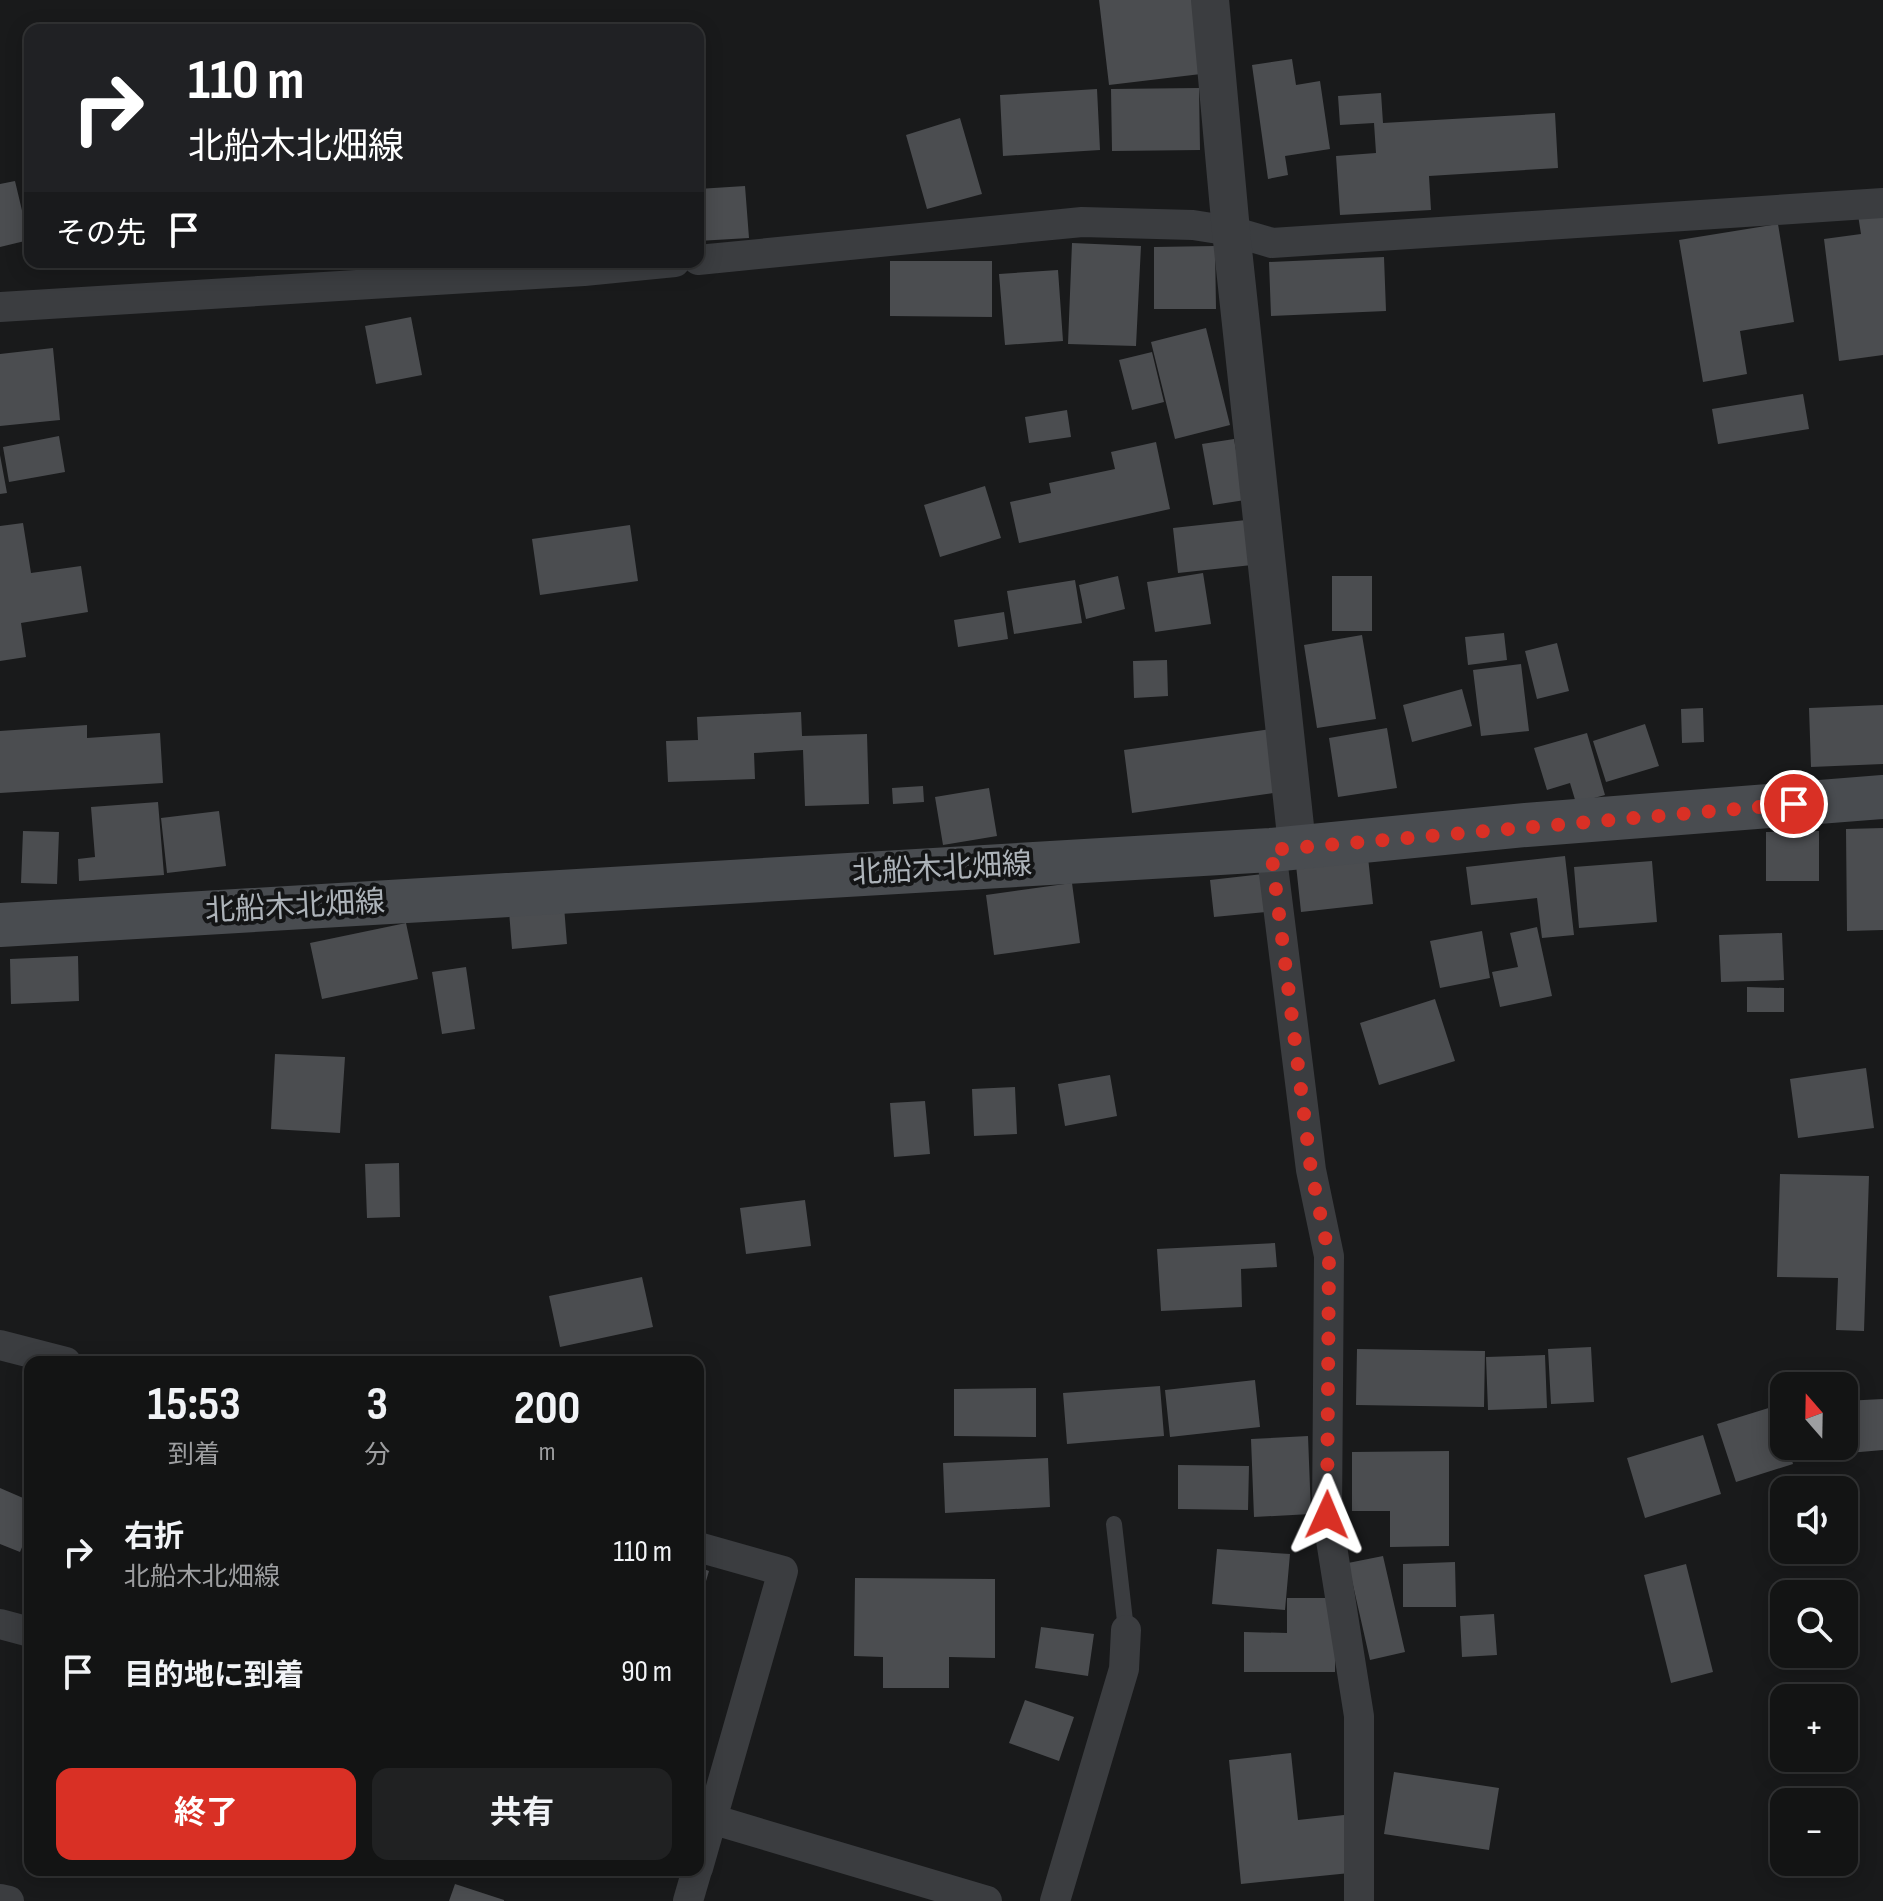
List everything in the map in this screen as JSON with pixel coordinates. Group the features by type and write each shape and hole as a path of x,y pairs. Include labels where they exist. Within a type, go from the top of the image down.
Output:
{"main road":[{"name":"北船木北畑線","path":"0,925 1284,848 1883,797"}],"street":[{"path":"1210,0 1311,1170 1329,1256 1327,1515 1359,1716 1359,1901"},
{"path":"704,259 1082,222 1193,225 1231,231 1272,243 1883,203"},
{"path":"0,307 614,268"},
{"path":"0,1343 45,1356"},
{"path":"704,1549 783,1571 705,1817 987,1901"},
{"path":"0,1624 24,1630"},
{"path":"1055,1901 1124,1669 1126,1630"},
{"path":"688,1901 696,1876"},
{"path":"0,1899 9,1901"}],"lane":[{"path":"1114,1524 1126,1630"}],"building":[{"path":"1099,0 1193,0 1201,74 1109,85"},
{"path":"1292,59 1296,85 1320,81 1330,149 1285,156 1288,175 1268,179 1252,65"},
{"path":"1199,88 1200,150 1112,151 1111,89"},
{"path":"1097,89 1100,150 1003,156 1000,95"},
{"path":"1381,93 1383,123 1555,113 1558,168 1429,176 1431,210 1340,215 1336,156 1376,153 1374,123 1340,125 1338,96"},
{"path":"960,118 982,194 927,209 906,135"},
{"path":"15,181 24,219 24,241 0,247 0,184"},
{"path":"745,186 749,238 704,241 704,189"},
{"path":"1883,211 1883,355 1839,361 1824,239 1861,234 1858,215"},
{"path":"1778,224 1794,322 1740,331 1747,374 1703,382 1679,240"},
{"path":"1072,243 1141,246 1136,346 1068,344"},
{"path":"1215,246 1216,309 1154,309 1154,247"},
{"path":"1384,257 1386,311 1271,316 1269,262"},
{"path":"890,261 992,261 992,317 890,316"},
{"path":"1058,270 1063,341 1005,345 999,274"},
{"path":"411,317 422,375 376,384 365,326"},
{"path":"1206,328 1230,425 1175,439 1151,342"},
{"path":"53,348 60,420 0,426 0,354"},
{"path":"1152,352 1164,402 1132,410 1119,360"},
{"path":"1803,394 1809,429 1718,444 1712,409"},
{"path":"1067,410 1071,437 1029,443 1025,417"},
{"path":"59,436 65,472 9,482 3,447"},
{"path":"1234,439 1245,500 1213,505 1202,444"},
{"path":"1156,442 1170,509 1019,543 1010,502 1051,493 1049,483 1115,469 1111,452"},
{"path":"0,455 7,493 0,494"},
{"path":"985,486 1001,538 940,557 924,505"},
{"path":"1246,520 1252,565 1178,573 1173,528"},
{"path":"23,523 31,573 81,566 88,612 21,623 26,657 0,661 0,526"},
{"path":"630,525 638,581 540,595 532,539"},
{"path":"1203,573 1211,624 1155,632 1147,582"},
{"path":"1118,576 1125,609 1086,619 1079,585"},
{"path":"1332,576 1372,576 1372,631 1332,631"},
{"path":"1075,580 1082,623 1014,634 1007,591"},
{"path":"1004,612 1008,639 958,647 954,620"},
{"path":"1504,633 1507,660 1468,665 1465,637"},
{"path":"1362,635 1376,719 1317,728 1304,645"},
{"path":"1557,643 1569,691 1537,699 1525,651"},
{"path":"1167,660 1168,696 1134,698 1133,661"},
{"path":"1521,664 1529,731 1481,736 1473,670"},
{"path":"1462,689 1472,726 1412,742 1403,705"},
{"path":"1883,705 1883,764 1811,767 1809,708"},
{"path":"1703,708 1704,742 1682,743 1681,709"},
{"path":"801,712 802,736 867,734 869,804 805,806 803,750 754,753 755,779 668,782 666,741 698,740 697,717"},
{"path":"1645,724 1659,766 1606,782 1593,741"},
{"path":"87,725 87,738 160,733 163,783 0,793 0,731"},
{"path":"1387,728 1397,788 1338,797 1329,738"},
{"path":"1271,729 1280,792 1132,813 1124,750"},
{"path":"1587,733 1605,795 1576,803 1570,783 1547,790 1534,748"},
{"path":"923,786 924,802 893,804 892,788"},
{"path":"989,788 997,836 943,845 935,797"},
{"path":"158,802 164,875 79,881 78,859 95,857 91,807"},
{"path":"219,811 226,866 167,873 161,818"},
{"path":"1883,828 1883,930 1847,931 1846,829"},
{"path":"23,831 59,832 57,884 21,883"},
{"path":"1819,831 1819,881 1766,881 1766,832"},
{"path":"1565,856 1574,935 1542,938 1537,898 1471,905 1466,867"},
{"path":"1368,857 1373,904 1301,912 1296,865"},
{"path":"1652,861 1657,922 1579,928 1574,867"},
{"path":"1263,874 1266,912 1214,917 1210,880"},
{"path":"1072,883 1080,943 994,955 986,895"},
{"path":"564,906 567,944 512,949 509,911"},
{"path":"406,923 418,979 322,999 310,943"},
{"path":"1537,927 1552,996 1500,1007 1492,972 1518,967 1510,933"},
{"path":"1482,931 1490,978 1440,988 1430,941"},
{"path":"1782,933 1784,980 1721,982 1719,935"},
{"path":"78,956 79,1001 11,1004 10,959"},
{"path":"466,967 475,1029 442,1034 432,972"},
{"path":"1747,987 1784,988 1784,1012 1747,1012"},
{"path":"1435,999 1455,1061 1379,1085 1360,1023"},
{"path":"275,1054 345,1057 340,1133 271,1129"},
{"path":"1866,1068 1874,1128 1798,1138 1790,1079"},
{"path":"1110,1075 1117,1116 1065,1126 1058,1084"},
{"path":"1015,1087 1017,1134 974,1136 972,1089"},
{"path":"925,1101 930,1154 894,1157 890,1103"},
{"path":"399,1163 400,1217 367,1218 365,1164"},
{"path":"1780,1174 1869,1176 1864,1331 1836,1330 1838,1278 1777,1277"},
{"path":"805,1200 811,1246 746,1254 740,1208"},
{"path":"1275,1243 1277,1267 1241,1269 1242,1307 1161,1311 1157,1249"},
{"path":"642,1277 653,1327 560,1347 549,1296"},
{"path":"1591,1347 1594,1402 1551,1404 1548,1349"},
{"path":"1357,1349 1485,1351 1484,1407 1356,1405"},
{"path":"1545,1355 1547,1408 1488,1410 1486,1357"},
{"path":"1255,1380 1260,1427 1170,1437 1165,1390"},
{"path":"1160,1386 1164,1436 1067,1444 1063,1393"},
{"path":"1036,1388 1036,1437 954,1436 954,1389"},
{"path":"1883,1399 1883,1450 1858,1452 1858,1400"},
{"path":"1770,1408 1770,1460 1792,1460 1793,1464 1736,1482 1717,1424"},
{"path":"1703,1435 1721,1494 1645,1518 1627,1458"},
{"path":"1308,1436 1311,1514 1254,1517 1251,1439"},
{"path":"1449,1451 1449,1546 1390,1547 1390,1511 1352,1511 1352,1452"},
{"path":"1048,1458 1050,1507 945,1513 943,1463"},
{"path":"1178,1465 1249,1466 1248,1510 1178,1509"},
{"path":"0,1488 24,1498 24,1542 20,1552 0,1544"},
{"path":"1217,1549 1290,1554 1285,1610 1212,1604"},
{"path":"1383,1556 1405,1652 1370,1660 1348,1563"},
{"path":"1455,1562 1456,1607 1403,1607 1403,1564"},
{"path":"1686,1564 1713,1672 1671,1683 1644,1575"},
{"path":"704,1569 709,1571 704,1588"},
{"path":"855,1578 995,1579 995,1658 949,1657 949,1688 883,1688 883,1657 854,1656"},
{"path":"1287,1598 1336,1598 1335,1672 1244,1672 1244,1632 1287,1633"},
{"path":"1494,1614 1497,1655 1462,1657 1460,1616"},
{"path":"1041,1627 1094,1634 1088,1676 1035,1668"},
{"path":"1025,1700 1074,1717 1059,1761 1009,1743"},
{"path":"1291,1753 1298,1820 1344,1815 1350,1873 1241,1884 1229,1760"},
{"path":"1394,1772 1499,1788 1489,1850 1384,1834"},
{"path":"455,1884 504,1900 504,1901 449,1901"}],"route":[{"path":"1327,1515 1329,1256 1311,1170 1271,850 1297,845 1794,804"}]}
